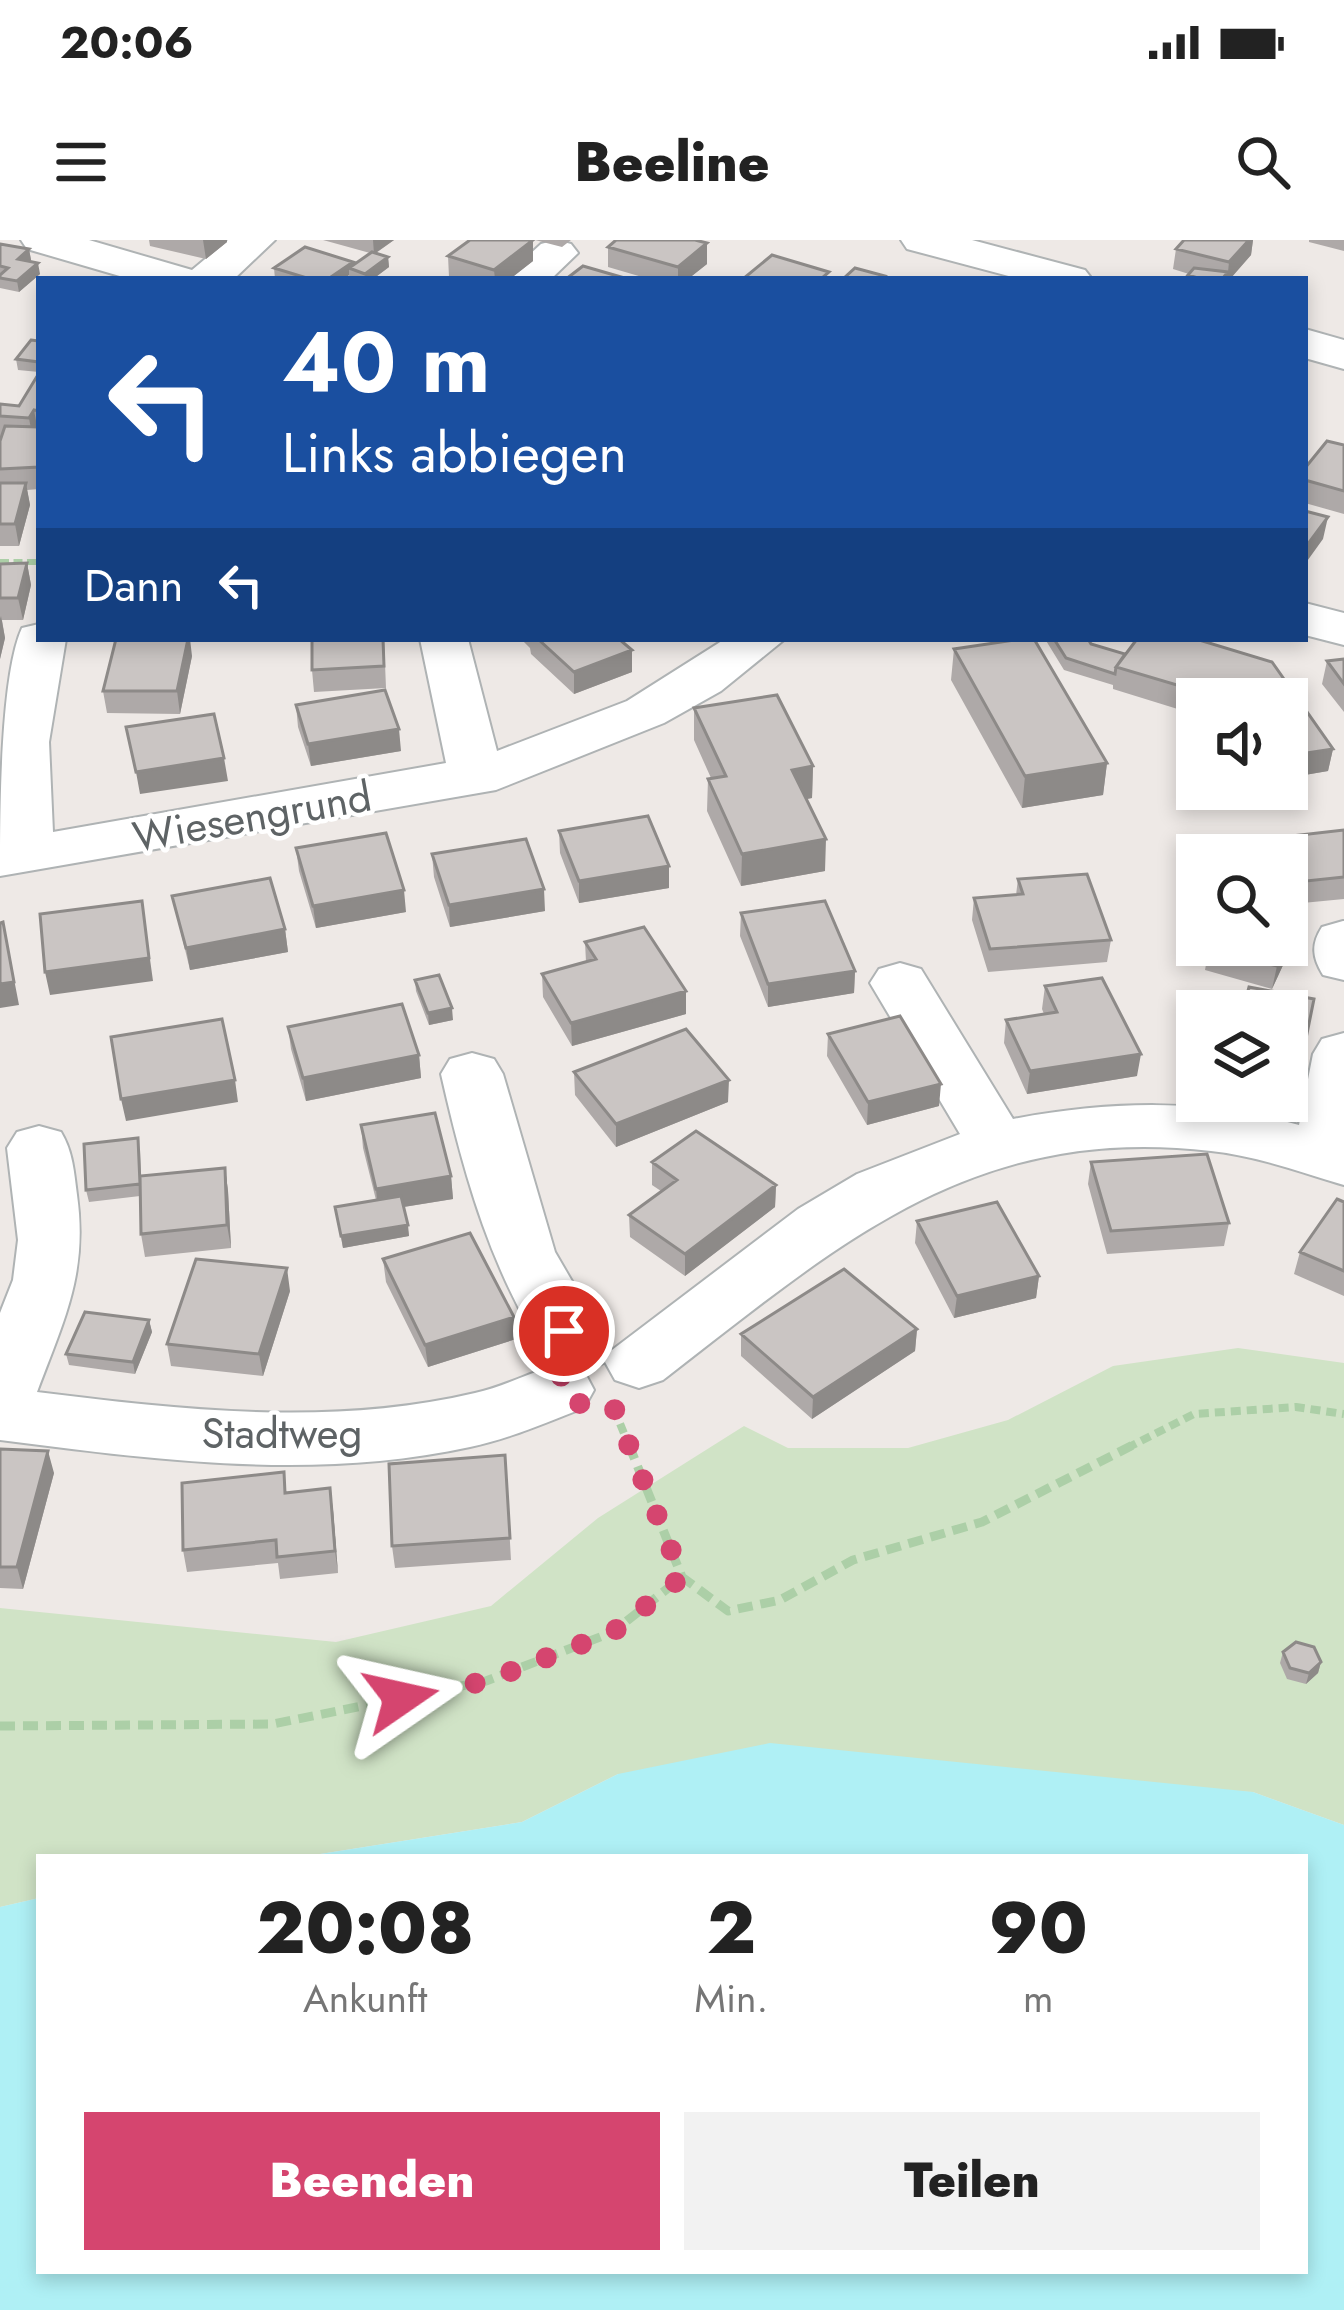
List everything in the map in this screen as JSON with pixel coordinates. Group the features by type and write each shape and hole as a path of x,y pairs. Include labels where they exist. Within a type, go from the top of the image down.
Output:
{"street":[{"path":"42,240 167,276"},
{"path":"211,276 254,240"},
{"path":"922,240 1059,276"},
{"path":"1308,345 1344,355"},
{"path":"1308,618 1344,630"},
{"name":"Wiesengrund","path":"39,642 22,742 13,856 477,778 627,725 707,680 755,642"},
{"path":"444,642 477,778"},
{"path":"1343,940 1344,961"},
{"path":"900,983 997,1144"},
{"name":"Stadtweg","path":"0,1414 148,1433 288,1438 406,1432 475,1420 598,1378 824,1222 921,1170 997,1144 1139,1121 1224,1130 1335,1159 1344,1054"},
{"path":"472,1074 501,1196 537,1292 598,1378"},
{"path":"0,1400 46,1280 51,1240 39,1148"}],"path":[{"path":"0,562 36,562"},
{"path":"598,1378 682,1577 728,1611 780,1600 853,1560 982,1522 1194,1414 1296,1407 1344,1414"},
{"path":"0,1726 273,1724 486,1681 613,1632 682,1577"}],"green space":[{"path":"1238,1348 1344,1363 1344,1825 1253,1792 618,1774 522,1822 320,1854 36,1854 36,1899 0,1907 0,1608 336,1642 491,1606 598,1518 744,1426 788,1448 908,1448 1008,1420 1113,1366"}],"water":[{"path":"770,1743 1253,1792 1344,1825 1344,2310 0,2310 0,1907 36,1899 36,2274 1308,2274 1308,1854 320,1854 522,1822 618,1774"}],"building":[{"path":"470,240 533,240 494,270 448,256"},
{"path":"616,240 707,243 678,267 608,247"},
{"path":"1184,240 1249,240 1229,262 1176,249"},
{"path":"0,244 29,249 18,259 38,263 17,281 0,278 8,268 0,266"},
{"path":"305,247 353,262 332,276 300,276 274,268"},
{"path":"372,252 388,257 365,274 349,268"},
{"path":"772,255 829,272 824,276 746,276"},
{"path":"583,266 618,276 570,276"},
{"path":"855,268 885,276 846,276"},
{"path":"1194,268 1228,272 1225,276 1188,275"},
{"path":"31,340 36,341 36,362 16,359"},
{"path":"36,378 36,410 29,418 0,416 0,404 19,406"},
{"path":"5,426 36,427 36,467 0,469"},
{"path":"1327,441 1344,445 1344,491 1308,481 1308,464"},
{"path":"0,483 26,483 15,524 0,524"},
{"path":"1308,512 1328,517 1308,544"},
{"path":"27,563 18,598 0,598 0,564"},
{"path":"115,642 187,642 177,691 103,691"},
{"path":"312,642 383,642 384,666 312,670"},
{"path":"541,642 623,642 632,650 574,672"},
{"path":"1036,642 1107,763 1025,776 954,649"},
{"path":"1056,642 1090,642 1125,654 1115,674 1066,658"},
{"path":"1135,642 1206,642 1272,662 1283,678 1176,678 1176,685 1116,667"},
{"path":"1344,659 1344,684 1327,661"},
{"path":"385,690 399,729 308,744 296,705"},
{"path":"777,695 813,766 792,770 826,839 742,854 708,779 726,776 694,708"},
{"path":"1308,713 1333,749 1308,753"},
{"path":"214,714 224,758 136,772 126,727"},
{"path":"648,816 669,866 579,881 559,831"},
{"path":"1344,830 1344,877 1308,881 1308,834"},
{"path":"386,833 404,890 313,906 296,848"},
{"path":"526,839 544,889 449,905 432,854"},
{"path":"1087,874 1111,940 990,949 974,898 1023,894 1018,879"},
{"path":"270,878 285,929 186,948 172,896"},
{"path":"142,901 149,958 45,972 40,914"},
{"path":"825,901 855,971 768,984 741,913"},
{"path":"0,923 14,982 0,984"},
{"path":"644,927 686,991 571,1023 542,974 596,959 585,942"},
{"path":"439,975 452,1008 428,1013 415,980"},
{"path":"1102,978 1141,1054 1030,1071 1006,1020 1057,1012 1045,986"},
{"path":"1308,998 1314,999 1308,1029"},
{"path":"402,1004 419,1055 303,1078 288,1027"},
{"path":"900,1016 941,1084 868,1102 828,1034"},
{"path":"222,1019 235,1080 121,1099 111,1037"},
{"path":"686,1029 729,1080 616,1124 574,1072"},
{"path":"435,1113 451,1176 376,1189 361,1125"},
{"path":"696,1131 776,1185 685,1254 629,1215 677,1180 652,1162"},
{"path":"138,1138 140,1184 86,1190 84,1144"},
{"path":"1207,1154 1229,1223 1111,1231 1091,1162"},
{"path":"225,1168 227,1225 141,1234 140,1176"},
{"path":"401,1196 408,1225 341,1236 335,1207"},
{"path":"1337,1199 1344,1202 1344,1271 1300,1252"},
{"path":"997,1202 1039,1276 957,1296 917,1221"},
{"path":"470,1233 514,1317 425,1345 383,1259"},
{"path":"196,1259 287,1268 259,1354 167,1344"},
{"path":"844,1269 917,1329 813,1397 741,1334"},
{"path":"85,1312 149,1320 133,1362 66,1354"},
{"path":"0,1449 48,1451 17,1567 0,1567"},
{"path":"505,1455 510,1538 392,1546 389,1464"},
{"path":"284,1472 285,1493 330,1488 335,1551 277,1557 276,1540 183,1550 182,1483"},
{"path":"1296,1642 1314,1647 1321,1662 1309,1673 1290,1668 1283,1652"}],"route":[{"path":"401,1698 486,1681 613,1632 682,1577 614,1408 588,1409 560,1390 558,1372 578,1350 564,1331"}]}
